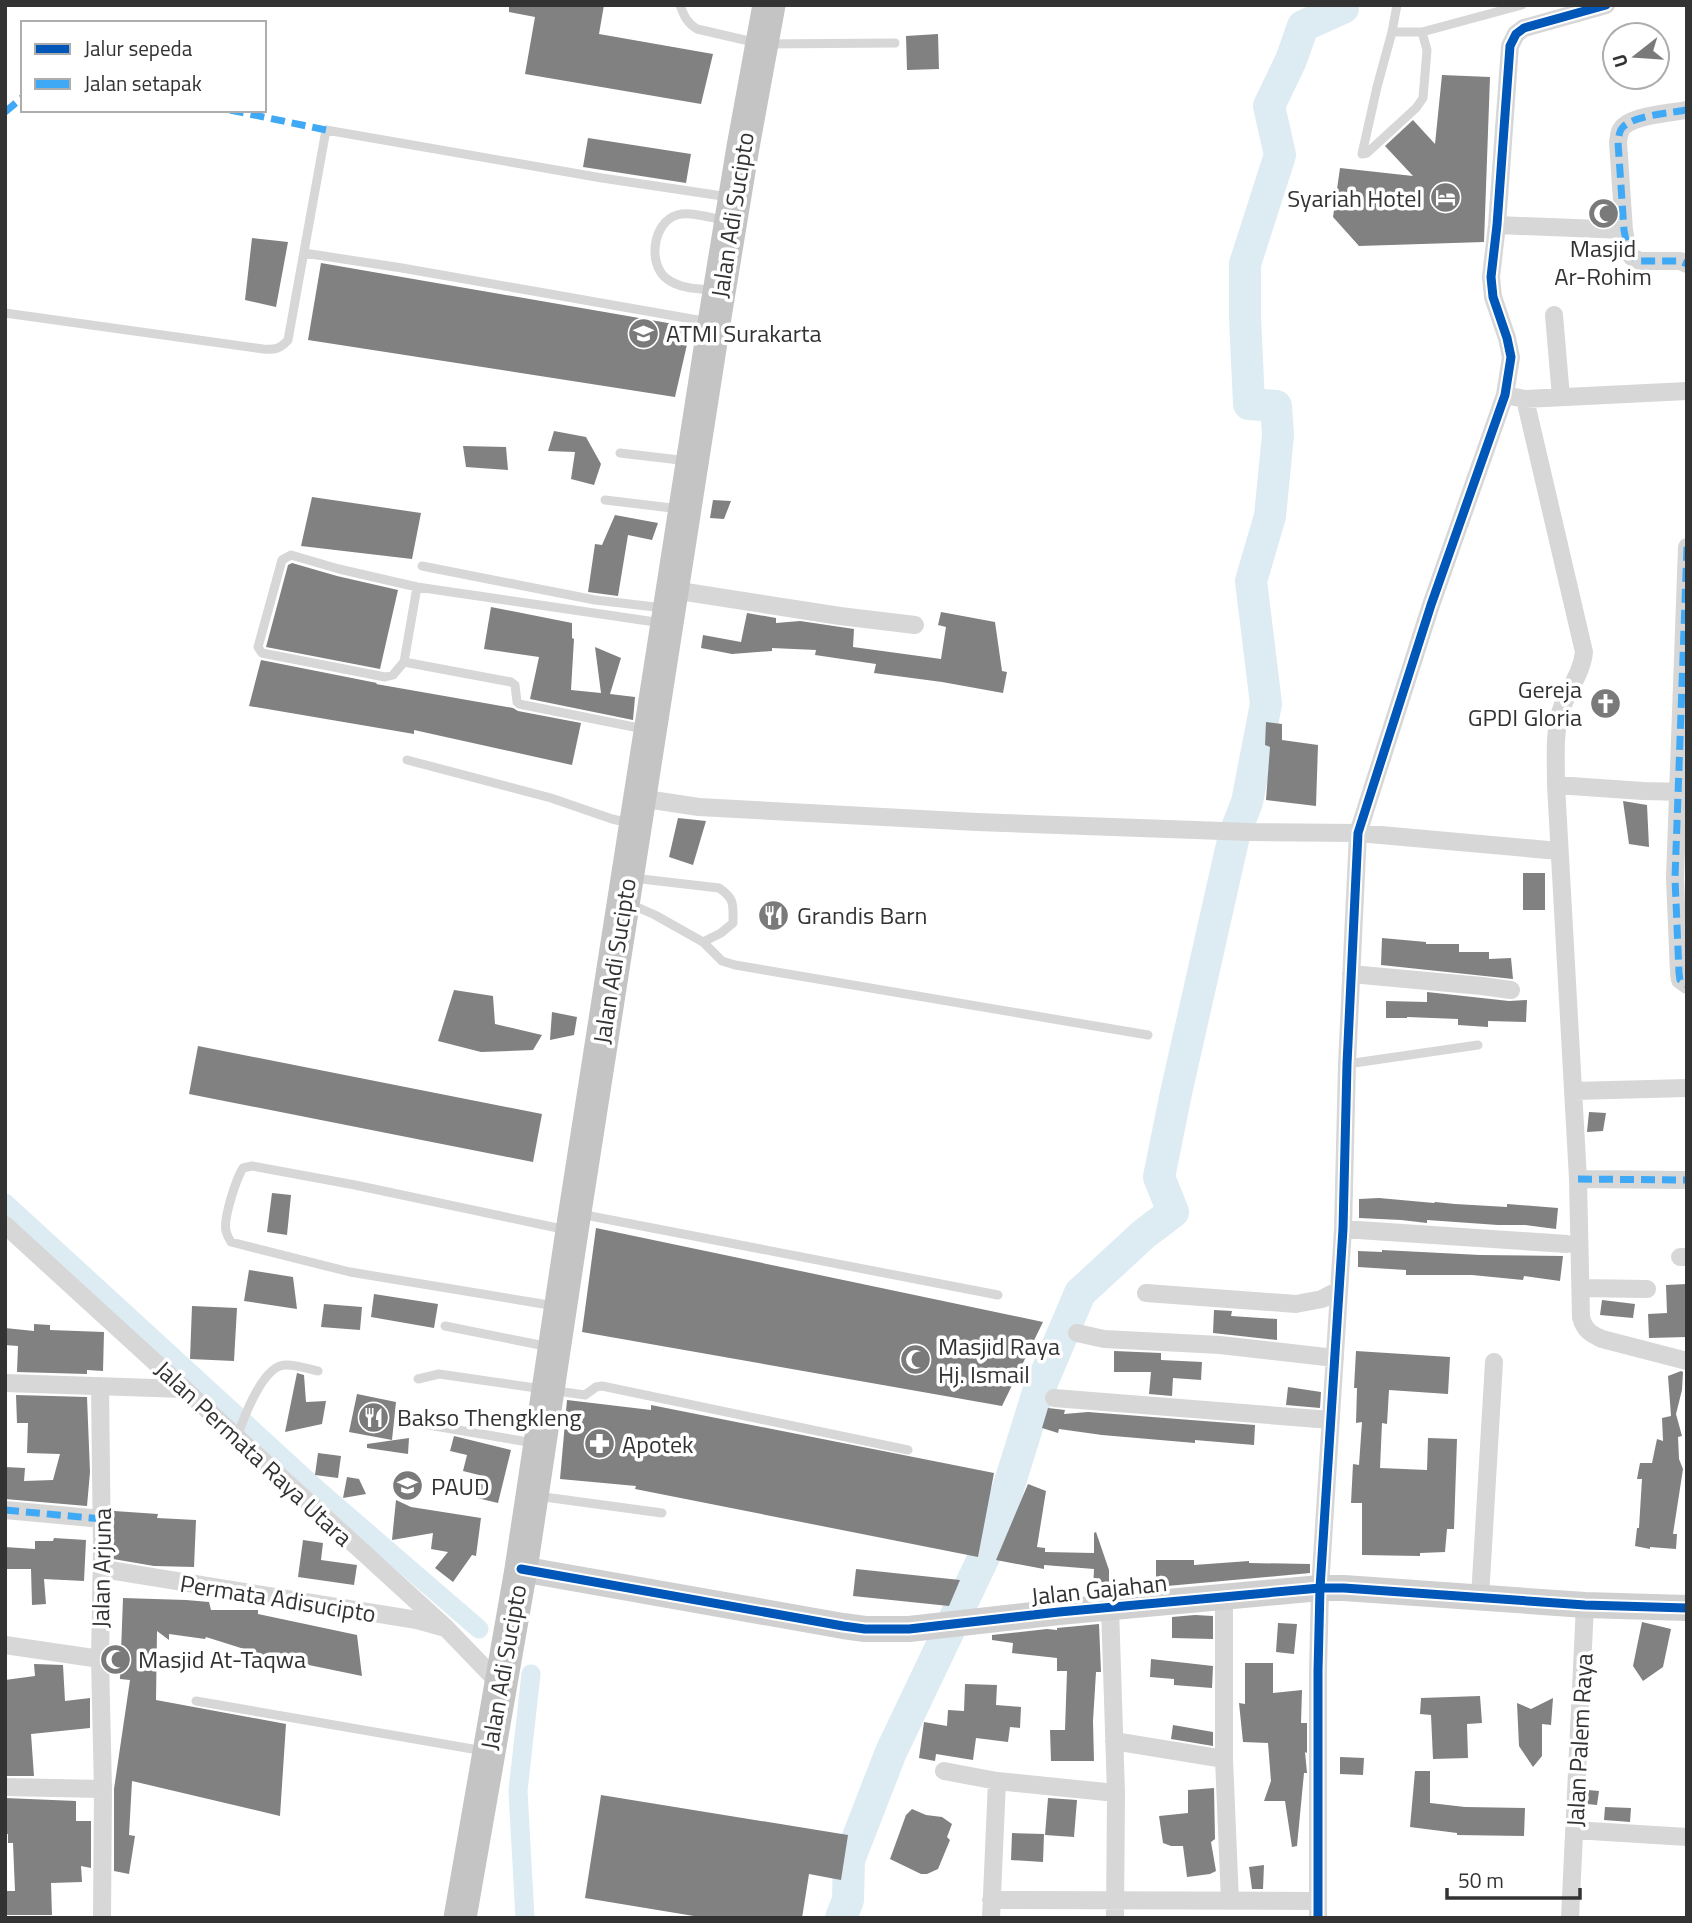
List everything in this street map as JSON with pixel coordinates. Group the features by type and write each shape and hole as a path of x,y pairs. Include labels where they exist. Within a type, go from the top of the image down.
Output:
{"highway":[{"name":"Jalan Adi Sucipto","path":"460,1918 521,1569 692,461 769,5"}],"street":[{"path":"997,1781 991,1909 1115,1909 1230,1901 1318,1910 1320,1588 1343,1229 1347,1064 1359,833 1431,605 1505,395 1510,358 1507,338 1493,297 1491,277 1507,70 1512,40 1524,28 1606,5"},
{"path":"1687,110 1639,119 1625,125 1618,142 1628,251 1634,259 1648,262 1680,261 1687,264"},
{"path":"1497,225 1625,230"},
{"path":"1553,315 1561,397"},
{"path":"1505,395 1525,399 1687,391"},
{"path":"1525,399 1584,652 1583,662 1561,712 1556,734 1559,851 1578,1179 1581,1317 1583,1326 1602,1339 1687,1361"},
{"path":"1687,547 1683,792 1675,911 1680,980 1687,985"},
{"path":"670,608 839,616 915,625"},
{"path":"1556,785 1683,792"},
{"path":"637,811 671,804 977,822 1251,832 1359,833 1559,851"},
{"path":"1351,974 1511,990"},
{"path":"1573,1091 1687,1088"},
{"path":"1578,1179 1687,1180"},
{"name":"Jalan Permata Raya Utara","path":"5,1225 184,1389 239,1433 446,1628 500,1684"},
{"path":"1343,1229 1567,1244"},
{"path":"1581,1288 1647,1289"},
{"path":"1146,1293 1296,1304 1322,1299 1339,1290"},
{"path":"1077,1333 1104,1339 1220,1345 1335,1358"},
{"path":"1480,1597 1494,1362"},
{"path":"5,1382 184,1389"},
{"name":"Jalan Arjuna","path":"100,1386 102,1918"},
{"path":"1054,1398 1331,1420"},
{"path":"5,1510 102,1519"},
{"name":"Jalan Gajahan","path":"521,1569 843,1626 892,1630 1320,1588 1585,1605 1687,1608"},
{"name":"Permata Adisucipto","path":"109,1570 417,1620 446,1628"},
{"path":"1224,1596 1224,1759 1230,1901"},
{"name":"Jalan Palem Raya","path":"1570,1918 1585,1605"},
{"path":"1110,1607 1116,1793 1115,1909"},
{"path":"5,1645 100,1659"},
{"path":"1114,1741 1224,1759"},
{"path":"944,1771 997,1781 1116,1793"},
{"path":"5,1787 103,1789"},
{"path":"1574,1830 1687,1837"}],"lane":[{"path":"680,5 686,20 697,29 762,44 895,43"},
{"path":"1397,5 1361,149 1362,154 1367,153 1416,108 1423,98 1427,50 1422,32"},
{"path":"1392,32 1422,32 1522,5"},
{"path":"5,313 274,350 282,347 288,340 326,130 602,178 733,210"},
{"path":"717,307 691,288 678,285 663,275 655,251 662,225 669,218 685,213 733,210"},
{"path":"304,253 415,270 717,307"},
{"path":"620,453 692,461"},
{"path":"605,500 685,509"},
{"path":"417,587 404,662 393,675 385,677 262,653 258,647 282,560 291,555 417,587 670,608"},
{"path":"422,566 595,600 670,608"},
{"path":"404,662 511,682 515,685 519,704 651,730"},
{"path":"408,760 551,798 612,819 637,811"},
{"path":"625,889 719,888 729,895 733,903 733,923 703,942"},
{"path":"625,889 655,915 703,942 722,961 735,965 1148,1035"},
{"path":"1347,1064 1478,1045"},
{"path":"560,1307 350,1272 231,1242 225,1230 233,1189 243,1168 252,1166 998,1296"},
{"path":"445,1326 554,1348"},
{"path":"239,1433 248,1409 267,1376 276,1367 285,1365 318,1371"},
{"path":"418,1378 439,1374 586,1395 590,1394 592,1389 602,1386 908,1450"},
{"path":"411,1422 539,1444"},
{"path":"531,1495 662,1513"},
{"path":"196,1701 488,1751"}],"building":[{"path":"509,5 604,5 599,34 713,54 701,104 525,74 535,17 509,12"},
{"path":"938,34 939,69 907,70 906,36"},
{"path":"1442,75 1490,77 1484,242 1359,246 1333,217 1340,168 1413,176 1385,146 1413,120 1435,144"},
{"path":"588,138 691,154 686,183 583,167"},
{"path":"252,238 288,242 276,307 245,300"},
{"path":"321,263 691,327 675,397 308,340"},
{"path":"554,431 586,437 601,464 594,485 571,479 575,452 548,451"},
{"path":"463,446 506,447 508,470 466,467"},
{"path":"312,497 421,513 412,559 301,546"},
{"path":"713,500 731,501 724,519 710,518"},
{"path":"615,515 658,523 652,540 628,535 618,596 588,592 595,544 602,545"},
{"path":"292,563 398,590 380,669 266,647 288,565"},
{"path":"491,607 572,623 574,639 571,690 601,693 595,647 621,658 610,694 635,697 633,720 530,699 539,657 484,649"},
{"path":"941,612 995,622 1002,671 1007,672 1003,693 874,673 876,664 815,655 816,650 772,648 772,651 732,654 701,648 703,635 741,642 747,613 776,618 776,623 800,621 854,629 853,647 941,659 946,627 938,625"},
{"path":"261,660 581,723 572,765 414,730 414,734 249,706"},
{"path":"1266,722 1282,724 1282,740 1318,745 1316,806 1266,800 1270,747 1265,745"},
{"path":"1623,801 1647,805 1649,847 1629,844"},
{"path":"678,818 706,821 693,865 669,857"},
{"path":"1523,873 1545,873 1545,910 1523,910"},
{"path":"1382,938 1426,944 1459,944 1459,952 1489,952 1489,959 1511,958 1513,979 1381,965"},
{"path":"454,990 493,996 495,1024 542,1035 533,1050 481,1052 438,1041"},
{"path":"1427,992 1509,1001 1527,1000 1526,1022 1488,1021 1488,1027 1458,1025 1458,1019 1386,1018 1386,1001 1427,1002"},
{"path":"552,1012 577,1017 574,1035 550,1040"},
{"path":"198,1046 542,1114 533,1162 189,1094"},
{"path":"1589,1112 1606,1113 1603,1131 1587,1132"},
{"path":"272,1193 291,1195 287,1235 267,1232"},
{"path":"1359,1199 1558,1208 1556,1229 1525,1225 1427,1220 1427,1223 1359,1218"},
{"path":"596,1228 1043,1322 1002,1406 582,1332"},
{"path":"1358,1251 1563,1256 1560,1281 1524,1276 1523,1280 1472,1275 1406,1275 1406,1270 1358,1267"},
{"path":"249,1270 293,1277 297,1309 244,1301"},
{"path":"1687,1284 1687,1337 1649,1338 1648,1314 1667,1313 1666,1285"},
{"path":"374,1294 438,1304 434,1328 371,1317"},
{"path":"1602,1300 1635,1304 1633,1318 1600,1315"},
{"path":"324,1304 362,1307 360,1330 321,1327"},
{"path":"192,1306 237,1308 234,1361 190,1359"},
{"path":"1214,1310 1232,1311 1231,1316 1277,1319 1277,1340 1213,1333"},
{"path":"34,1324 50,1325 50,1330 104,1332 103,1371 87,1370 87,1374 17,1372 18,1346 5,1345 5,1328 34,1331"},
{"path":"1114,1351 1161,1353 1161,1360 1202,1362 1201,1380 1173,1378 1172,1396 1149,1394 1151,1372 1114,1372"},
{"path":"1356,1351 1450,1357 1448,1394 1389,1390 1387,1424 1382,1423 1380,1468 1427,1470 1428,1438 1457,1439 1454,1529 1447,1529 1445,1552 1420,1553 1420,1556 1362,1555 1362,1503 1351,1503 1353,1464 1359,1465 1362,1422 1356,1423"},
{"path":"1681,1371 1682,1390 1676,1414 1682,1436 1678,1437 1679,1459 1683,1469 1673,1534 1677,1534 1676,1549 1635,1546 1639,1528 1642,1479 1637,1479 1640,1463 1652,1463 1657,1439 1663,1441 1662,1418 1671,1416 1668,1376"},
{"path":"297,1373 304,1375 306,1402 326,1401 322,1424 285,1432"},
{"path":"1288,1387 1321,1392 1320,1408 1286,1405"},
{"name":"Bakso Thengkleng","path":"357,1394 396,1402 392,1440 349,1432"},
{"path":"16,1395 87,1397 90,1472 87,1506 5,1499 5,1467 25,1468 24,1481 53,1480 60,1454 27,1453 28,1423 17,1423"},
{"path":"567,1400 651,1410 651,1405 994,1473 978,1557 635,1489 636,1486 560,1479"},
{"path":"1048,1408 1065,1410 1064,1414 1088,1412 1255,1425 1254,1445 1195,1440 1195,1443 1059,1429 1058,1433 1042,1428"},
{"path":"454,1436 511,1450 498,1503 477,1498 483,1476 463,1471 467,1455 450,1451"},
{"path":"409,1438 408,1454 367,1448 367,1444"},
{"path":"318,1453 341,1456 338,1478 315,1475"},
{"path":"347,1477 359,1479 366,1494 343,1498"},
{"path":"1028,1484 1046,1491 1037,1547 1045,1548 1045,1552 1094,1553 1096,1532 1109,1570 1109,1591 1093,1591 1094,1569 1044,1565 1044,1569 996,1560"},
{"path":"396,1500 411,1507 481,1518 476,1556 472,1555 453,1582 435,1568 448,1552 431,1549 433,1533 392,1540"},
{"path":"114,1511 158,1514 157,1518 196,1520 194,1567 154,1566 113,1559"},
{"path":"54,1538 86,1540 84,1581 44,1579 46,1604 32,1605 31,1569 5,1569 5,1547 35,1549 35,1541 53,1541"},
{"path":"303,1540 323,1543 321,1560 357,1565 354,1585 298,1577"},
{"path":"1156,1560 1194,1560 1194,1565 1249,1561 1310,1564 1310,1573 1156,1587"},
{"path":"856,1569 960,1580 949,1606 853,1596"},
{"path":"123,1598 209,1602 211,1610 258,1610 258,1614 357,1635 362,1676 270,1657 206,1637 169,1634 169,1640 157,1631 156,1700 286,1724 280,1816 132,1781 129,1835 135,1836 129,1874 114,1871 114,1789 130,1680 120,1679"},
{"path":"1213,1616 1213,1639 1172,1638 1172,1617"},
{"path":"1642,1622 1671,1629 1663,1667 1643,1681 1633,1666"},
{"path":"1278,1623 1297,1624 1294,1654 1276,1652"},
{"path":"1099,1624 1101,1672 1096,1672 1094,1761 1051,1761 1050,1730 1065,1730 1067,1671 1057,1671 1057,1658 1012,1653 1013,1643 992,1640 992,1635"},
{"path":"1151,1659 1213,1666 1212,1688 1174,1685 1174,1679 1150,1677"},
{"path":"1245,1663 1273,1663 1273,1693 1302,1690 1301,1723 1307,1723 1307,1773 1304,1773 1297,1846 1292,1847 1285,1801 1264,1801 1271,1781 1268,1743 1243,1742 1239,1703 1245,1704"},
{"path":"34,1664 63,1665 65,1701 90,1698 90,1728 31,1734 34,1776 5,1776 5,1680 35,1676"},
{"path":"965,1684 997,1685 996,1705 1021,1707 1020,1728 1010,1727 1008,1742 976,1738 973,1760 936,1754 935,1761 919,1758 924,1722 947,1726 948,1710 964,1711"},
{"path":"1480,1696 1482,1723 1467,1724 1468,1758 1433,1759 1431,1715 1420,1714 1421,1698"},
{"path":"1553,1698 1551,1725 1542,1724 1542,1756 1533,1767 1519,1746 1517,1703 1531,1709"},
{"path":"1173,1725 1213,1732 1213,1746 1171,1739"},
{"path":"1340,1757 1364,1758 1363,1775 1340,1774"},
{"path":"1415,1771 1430,1771 1430,1803 1465,1807 1525,1808 1524,1836 1457,1835 1410,1827"},
{"path":"1214,1788 1215,1839 1211,1842 1216,1871 1187,1877 1183,1846 1163,1843 1159,1816 1188,1813 1188,1790"},
{"path":"1588,1790 1599,1791 1597,1805 1587,1804"},
{"path":"601,1795 848,1835 841,1880 809,1874 802,1918 706,1918 585,1898"},
{"path":"5,1798 76,1801 76,1821 91,1821 91,1868 81,1866 82,1882 51,1883 52,1915 7,1915 7,1891 15,1891 13,1843 8,1843 8,1834 5,1834"},
{"path":"1048,1798 1077,1800 1074,1837 1045,1835"},
{"path":"1605,1807 1631,1808 1630,1822 1604,1820"},
{"path":"912,1809 926,1815 942,1817 952,1824 947,1837 950,1840 938,1869 927,1874 921,1874 890,1859 906,1815"},
{"path":"1012,1833 1044,1834 1043,1862 1011,1860"},
{"path":"1264,1865 1263,1889 1252,1889 1249,1867"}],"waterway":[{"path":"841,1918 848,1900 849,1860 891,1752 992,1540 1038,1392 1080,1293 1144,1234 1173,1212 1159,1177 1234,836 1247,802 1266,704 1251,581 1270,516 1278,435 1276,406 1249,404 1245,264 1280,155 1269,106 1291,60 1303,26 1343,8 1343,5"},
{"path":"5,1203 318,1490 479,1629"},
{"path":"525,1918 518,1791 531,1674"}],"marked path":[{"path":"5,112 21,99"},
{"path":"1687,110 1630,122 1621,129 1618,142 1628,251 1640,261 1680,261 1687,264"},
{"path":"240,112 326,130"},
{"path":"1687,547 1675,878 1679,973 1680,980 1687,985"},
{"path":"1578,1179 1687,1180"},
{"path":"5,1510 102,1519"}],"cycle path":[{"path":"1318,1918 1320,1588 1343,1229 1347,1064 1358,833 1431,605 1505,395 1511,357 1493,297 1491,277 1510,46 1516,34 1524,28 1606,5"},
{"path":"521,1569 865,1629 909,1629 1320,1588 1585,1605 1687,1608"}],"place":[{"name":"Syariah Hotel","path":"1445,198"},
{"name":"Masjid Ar-Rohim","path":"1603,214"},
{"name":"ATMI Surakarta","path":"643,333"},
{"name":"Gereja GPDI Gloria","path":"1605,703"},
{"name":"Grandis Barn","path":"774,915"},
{"name":"Masjid Raya Hj. Ismail","path":"915,1360"},
{"name":"Bakso Thengkleng","path":"374,1417"},
{"name":"Apotek","path":"599,1444"},
{"name":"PAUD","path":"408,1486"},
{"name":"Masjid At-Taqwa","path":"115,1659"}]}
